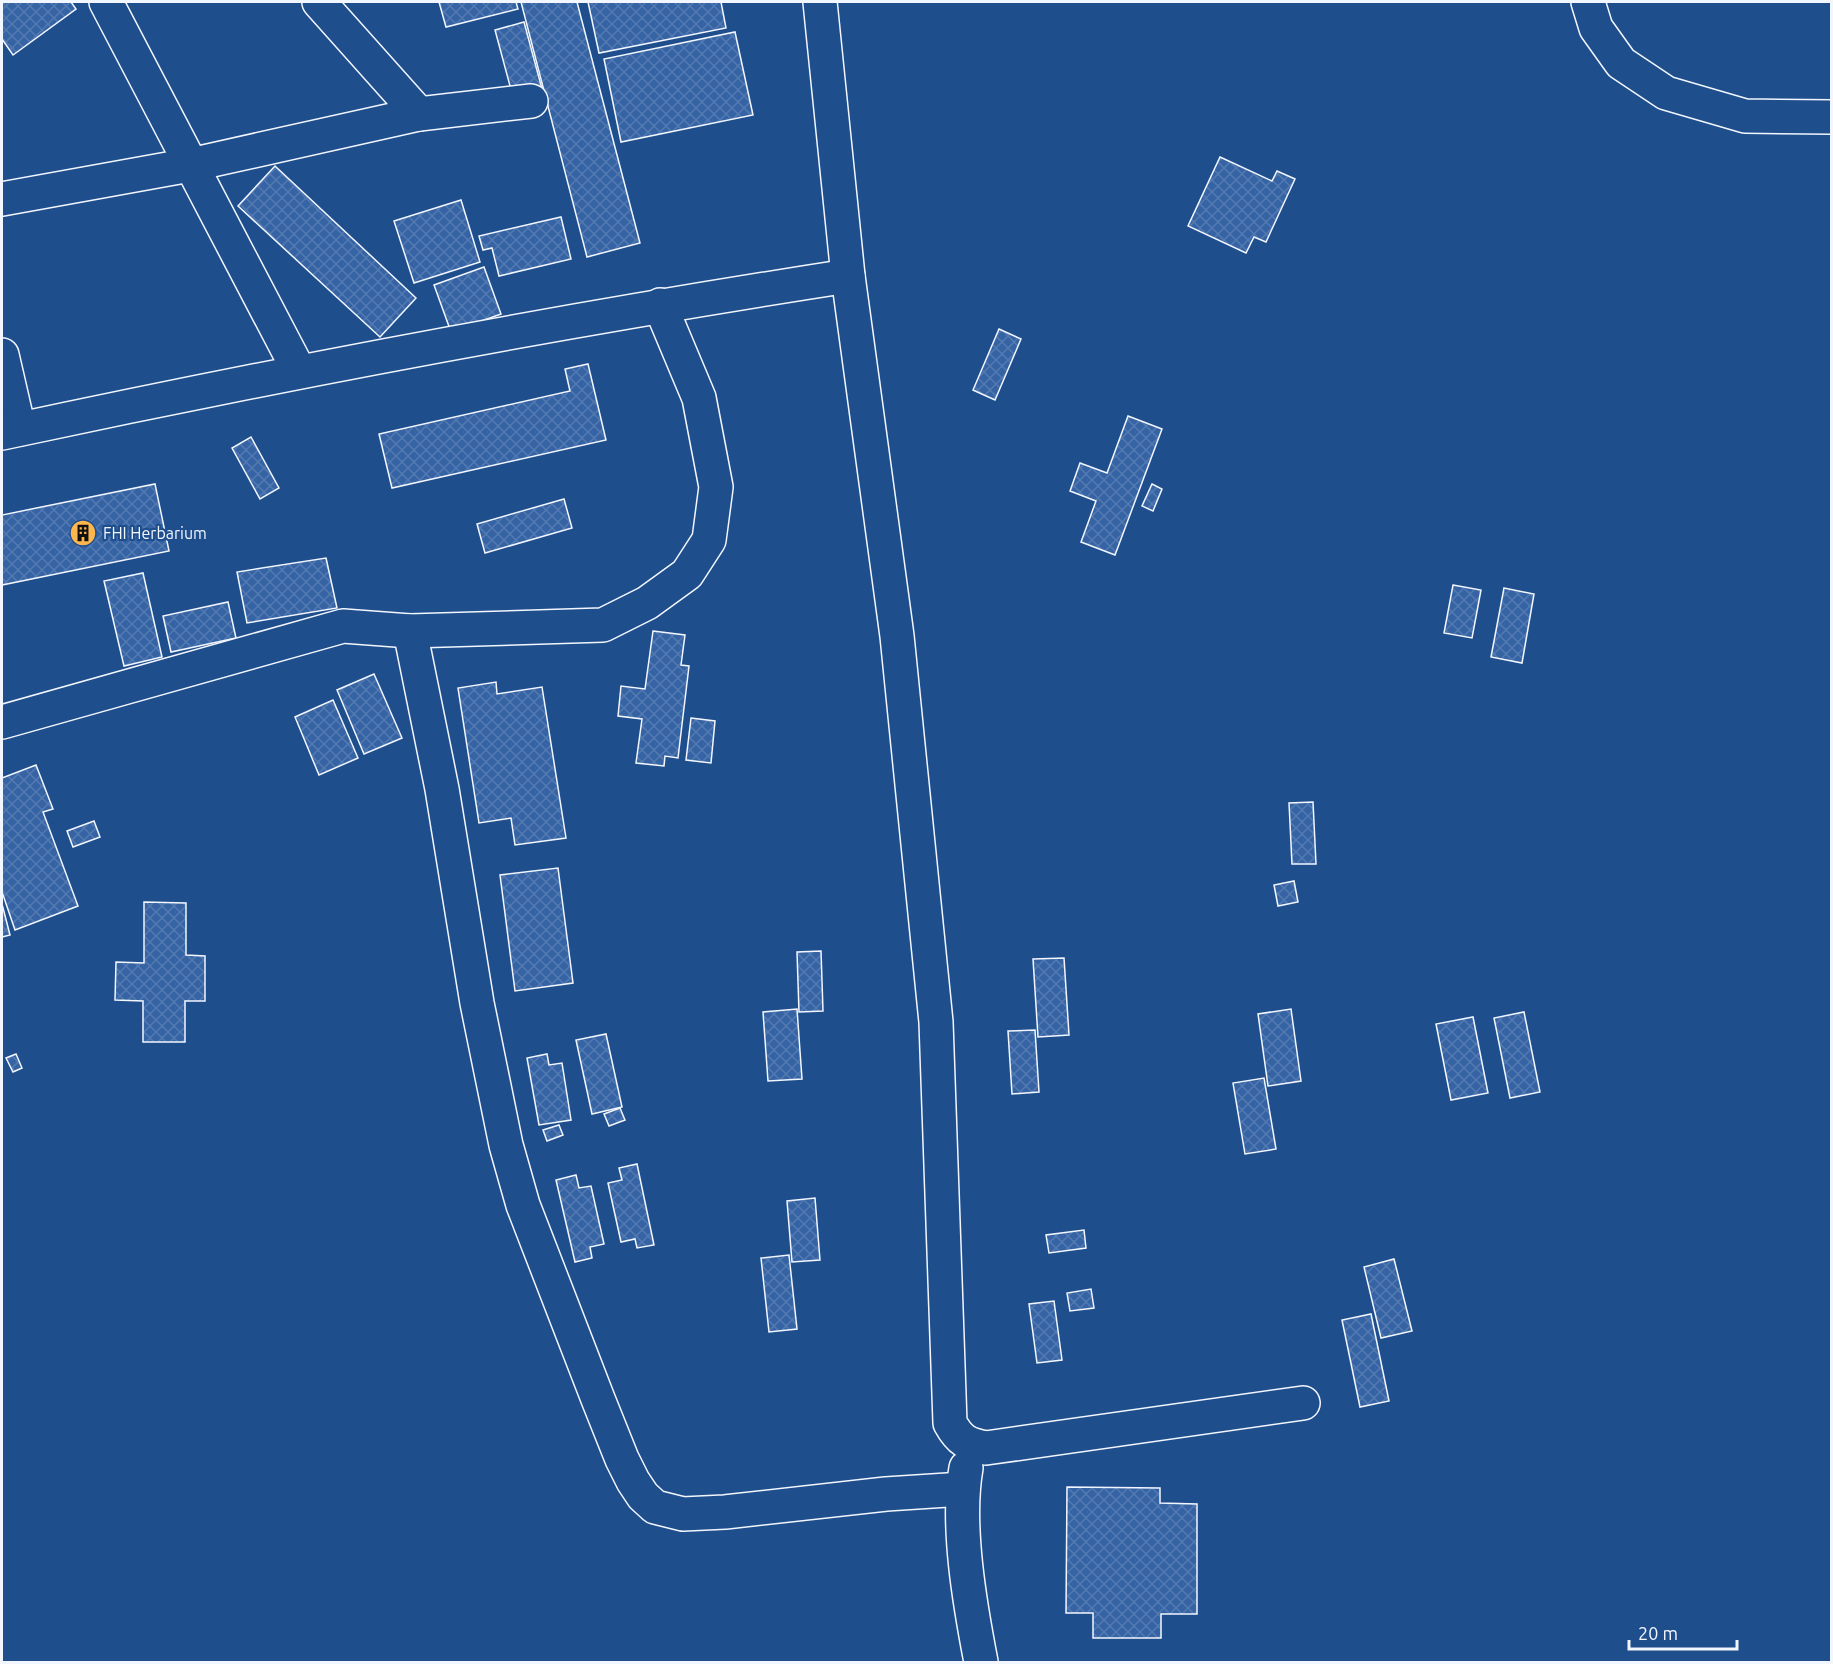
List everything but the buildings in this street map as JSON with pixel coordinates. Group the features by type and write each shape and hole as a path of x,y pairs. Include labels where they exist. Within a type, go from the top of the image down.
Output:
{"street":[{"path":"106,2 299,371"},
{"path":"323,2 419,114"},
{"path":"820,2 848,276 897,636 936,1023 950,1423 957,1436 970,1445 986,1448 1303,1403"},
{"path":"1588,2 1596,28 1621,63 1666,93 1745,116 1832,117"},
{"path":"2,199 190,165 419,114 531,101"},
{"path":"2,355 10,431 299,371 660,305 848,276"},
{"path":"2,722 343,626 410,631 603,625 647,603 687,574 709,540 716,488 699,398 660,305"},
{"path":"410,631 442,789 477,1003 506,1145 523,1205 543,1258 622,1459 633,1481 656,1507 683,1514 724,1512 886,1494 963,1489"},
{"path":"970,1445 963,1489 965,1548 973,1622 981,1662"}],"place":[{"name":"FHI Herbarium","path":"83,533"}]}
